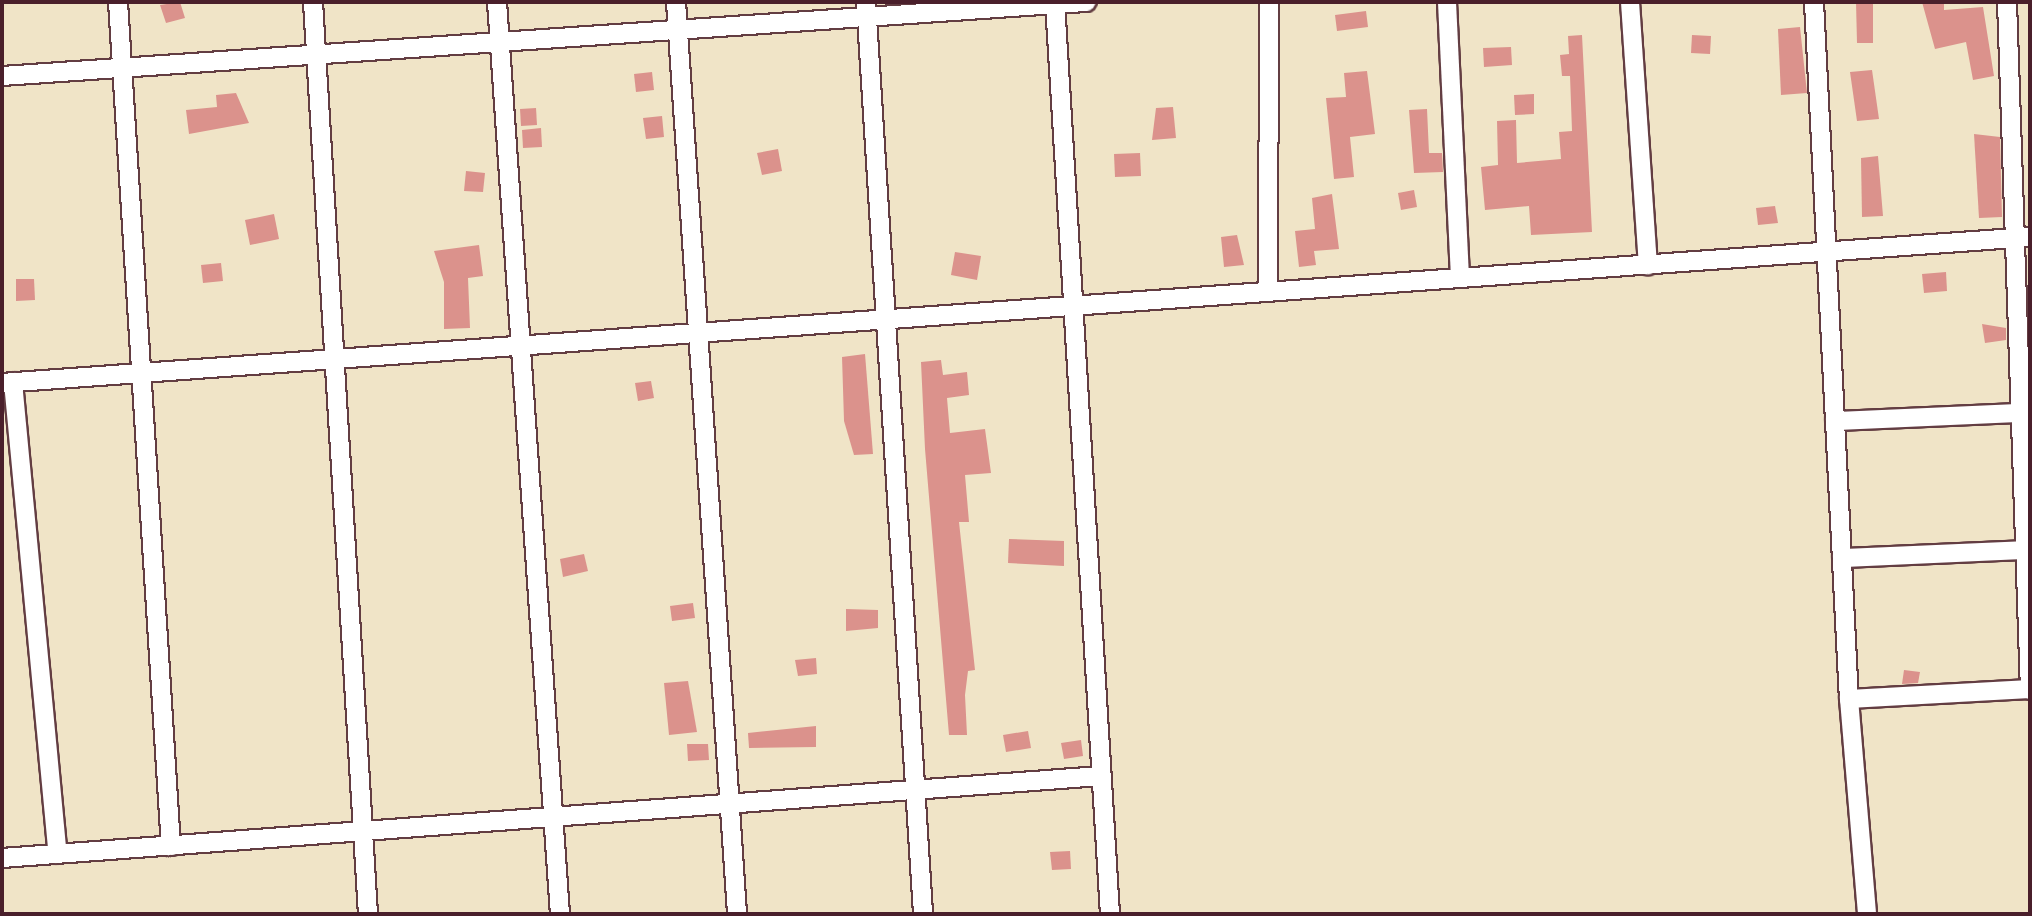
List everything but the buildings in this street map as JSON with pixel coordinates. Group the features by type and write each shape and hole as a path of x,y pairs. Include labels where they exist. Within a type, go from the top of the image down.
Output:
{"street":[{"path":"118,2 119,68 171,846"},
{"path":"313,2 368,914"},
{"path":"497,2 560,914"},
{"path":"676,2 737,914"},
{"path":"2,76 678,30 866,10 1086,2"},
{"path":"1268,292 1269,2"},
{"path":"1447,2 1460,278"},
{"path":"1630,2 1648,265"},
{"path":"1814,2 1849,699 1867,914"},
{"path":"1849,699 2030,690 2025,550 2022,237 2007,2"},
{"path":"1055,3 1099,776 1110,914"},
{"path":"866,10 923,914"},
{"path":"58,854 8,382 2022,237"},
{"path":"1835,421 2024,424"},
{"path":"1842,558 2025,550"},
{"path":"2,858 363,834 1099,776"}]}
